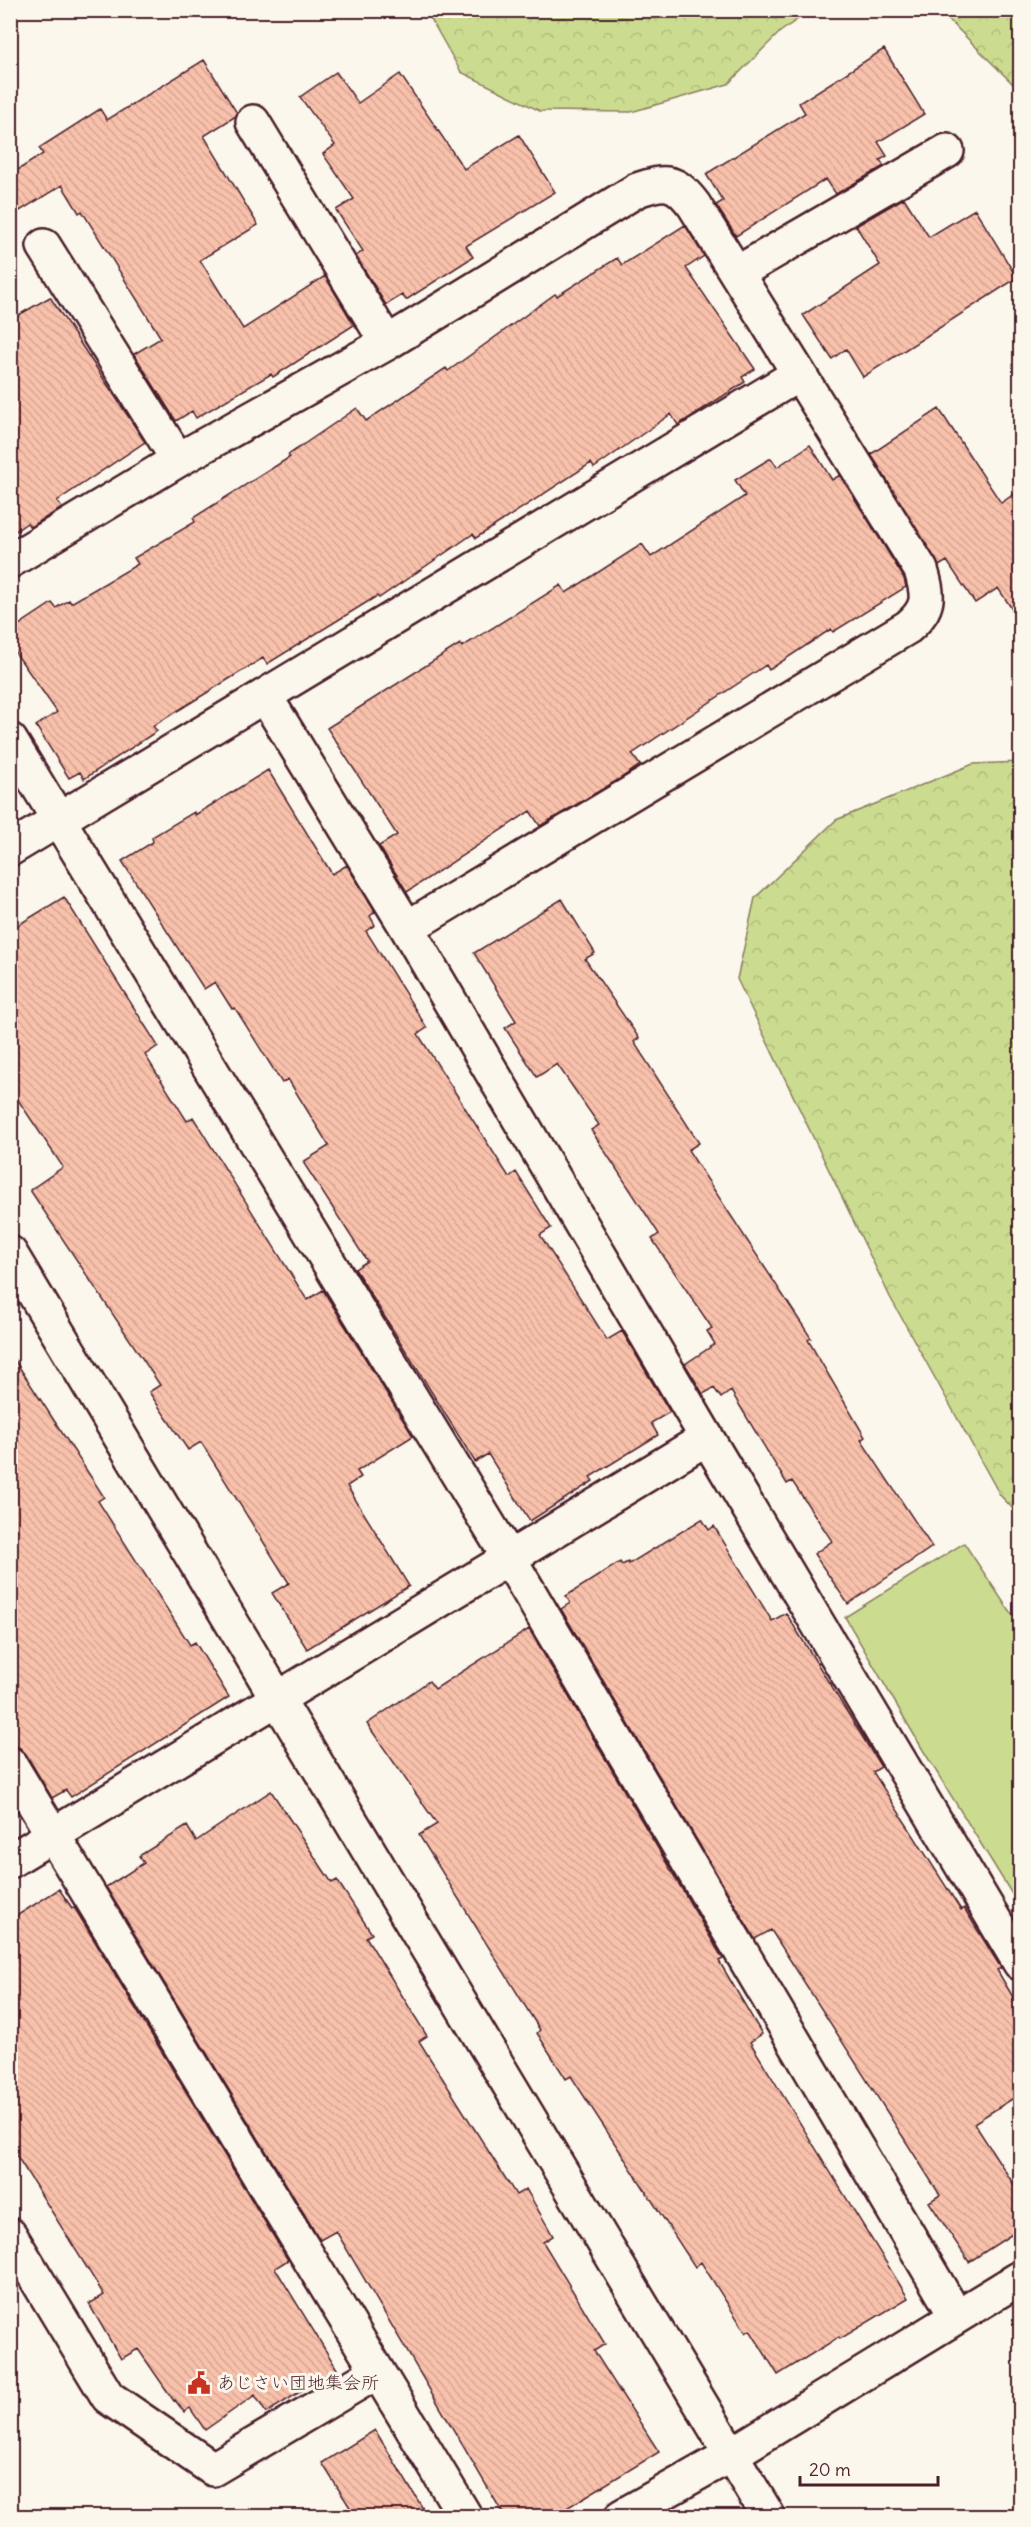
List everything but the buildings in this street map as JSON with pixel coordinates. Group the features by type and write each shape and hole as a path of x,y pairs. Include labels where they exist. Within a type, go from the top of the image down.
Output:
{"street":[{"path":"253,122 387,343"},
{"path":"737,273 947,150"},
{"path":"10,561 178,460 387,343 637,190 655,184 671,183 684,191 921,570 926,585 927,601 922,615 908,627 407,928"},
{"path":"44,246 178,460"},
{"path":"10,849 799,374"},
{"path":"265,696 407,928 706,1438 1020,1963"},
{"path":"10,740 509,1558 956,2316"},
{"path":"10,1253 768,2517"},
{"path":"10,1861 706,1438"},
{"path":"10,1764 465,2517"},
{"path":"10,2235 108,2397 213,2469 377,2372"},
{"path":"622,2517 732,2454 1020,2278"}],"green space":[{"path":"308,11 809,11 780,32 728,84 631,112 540,111 461,72 428,14 315,13"},
{"path":"940,11 1020,11 1020,91"},
{"path":"1020,762 1020,1516 1000,1495 890,1297 737,979 755,898 836,820 973,764"},
{"path":"964,1543 1010,1612 1020,1619 1020,1907 923,1750 845,1617"}],"place":[{"name":"あじさい団地集会所","path":"199,2383"}]}
